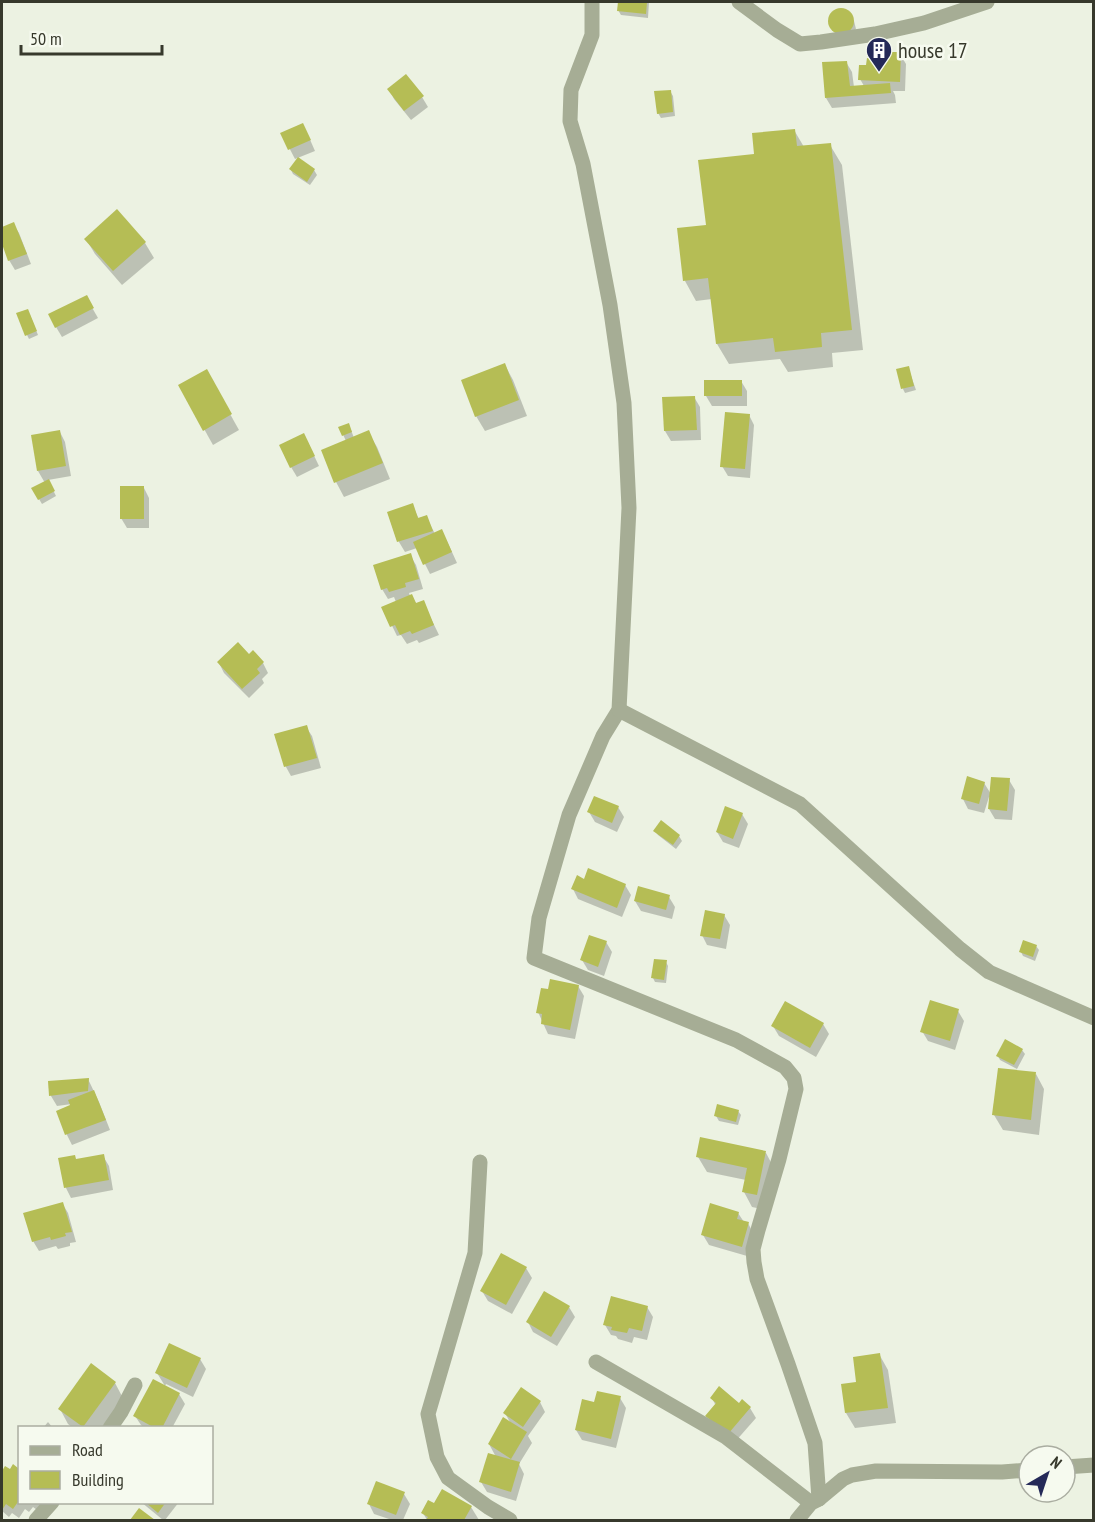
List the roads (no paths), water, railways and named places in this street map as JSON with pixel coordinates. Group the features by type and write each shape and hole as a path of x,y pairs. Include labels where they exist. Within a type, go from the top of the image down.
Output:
{"street":[{"path":"592,2 592,35 571,90 570,121 583,164 610,305 624,403 629,508 619,710 603,736 569,815 538,918 534,958 736,1040 785,1067 794,1078 796,1089 753,1249 757,1279 814,1443 815,1501"},
{"path":"739,2 800,44 875,34 924,23 987,2"},
{"path":"619,710 800,804 960,949 989,972 1094,1018"},
{"path":"480,1162 475,1253 428,1414 437,1456 448,1478 510,1521"},
{"path":"596,1362 726,1437 815,1501"},
{"path":"112,1426 135,1385"},
{"path":"1077,1466 1094,1465"},
{"path":"797,1521 815,1501 843,1479 852,1475 876,1471 1017,1471"},
{"path":"36,1521 51,1504"}],"place":[{"name":"house 17","path":"879,73"}]}
